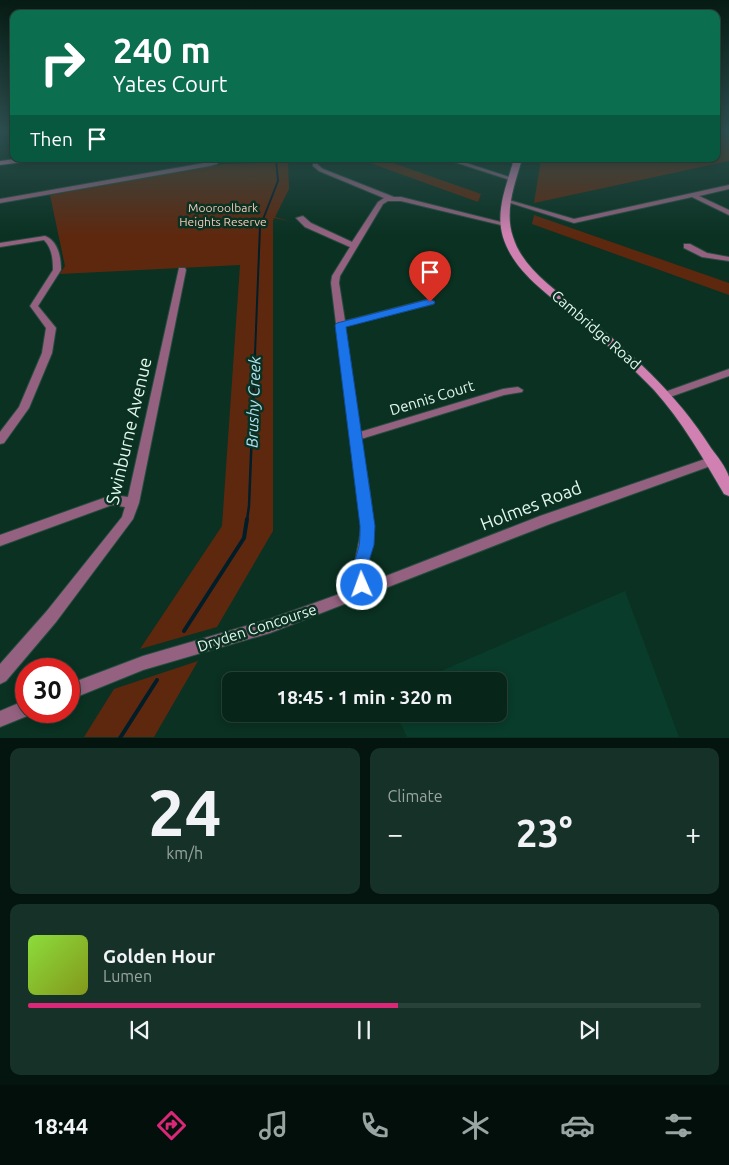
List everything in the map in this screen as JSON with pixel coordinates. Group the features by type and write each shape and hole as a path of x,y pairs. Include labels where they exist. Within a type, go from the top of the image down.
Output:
{"main road":[{"name":"Cambridge Road","path":"516,165 507,201 505,224 513,248 533,274 629,358 666,395 712,461 729,490"}],"street":[{"path":"0,201 202,165"},
{"path":"316,165 321,170 391,198 505,224"},
{"path":"469,165 512,179"},
{"path":"507,201 574,221 729,186"},
{"path":"693,195 729,213"},
{"path":"364,591 360,567 368,534 334,282 380,202 391,198"},
{"path":"300,218 308,225 354,246"},
{"path":"0,245 45,238 52,243 57,265 57,270 34,306 52,328 47,353 24,408 0,440"},
{"path":"687,246 704,255 729,259"},
{"name":"Swinburne Avenue","path":"0,676 51,617 127,519 133,503 182,270"},
{"path":"340,325 430,302"},
{"path":"666,395 729,372"},
{"name":"Dennis Court","path":"356,437 503,392 518,390"},
{"name":"Holmes Road","path":"364,591 545,520 712,461"},
{"path":"0,541 112,500 133,503"},
{"name":"Dryden Concourse","path":"80,688 143,663 286,621 364,591"},
{"path":"0,719 15,713"}],"shaded area":[{"path":"625,591 679,737 407,737 400,722 507,722 507,672 439,672"}],"green space":[{"name":"Mooroolbark Heights Reserve","path":"216,165 288,165 289,189 275,217 290,221 274,218 273,221 273,531 217,627 140,649 222,526 240,265 60,274 65,266 50,195"},
{"path":"377,165 400,165 481,194 478,202"},
{"path":"540,165 708,165 534,203"},
{"path":"534,215 729,283 729,295 532,224"},
{"path":"198,661 154,737 84,737 114,689"}],"waterway":[{"name":"Brushy Creek","path":"255,354 260,227 278,181 277,165"},
{"name":"Brushy Creek","path":"247,520 255,353"},
{"name":"Brushy Creek","path":"184,631 244,538 247,519"},
{"name":"Brushy Creek","path":"120,738 157,680"}],"route":[{"path":"362,585 360,567 367,545 368,526 340,325 416,304 430,302"}]}
